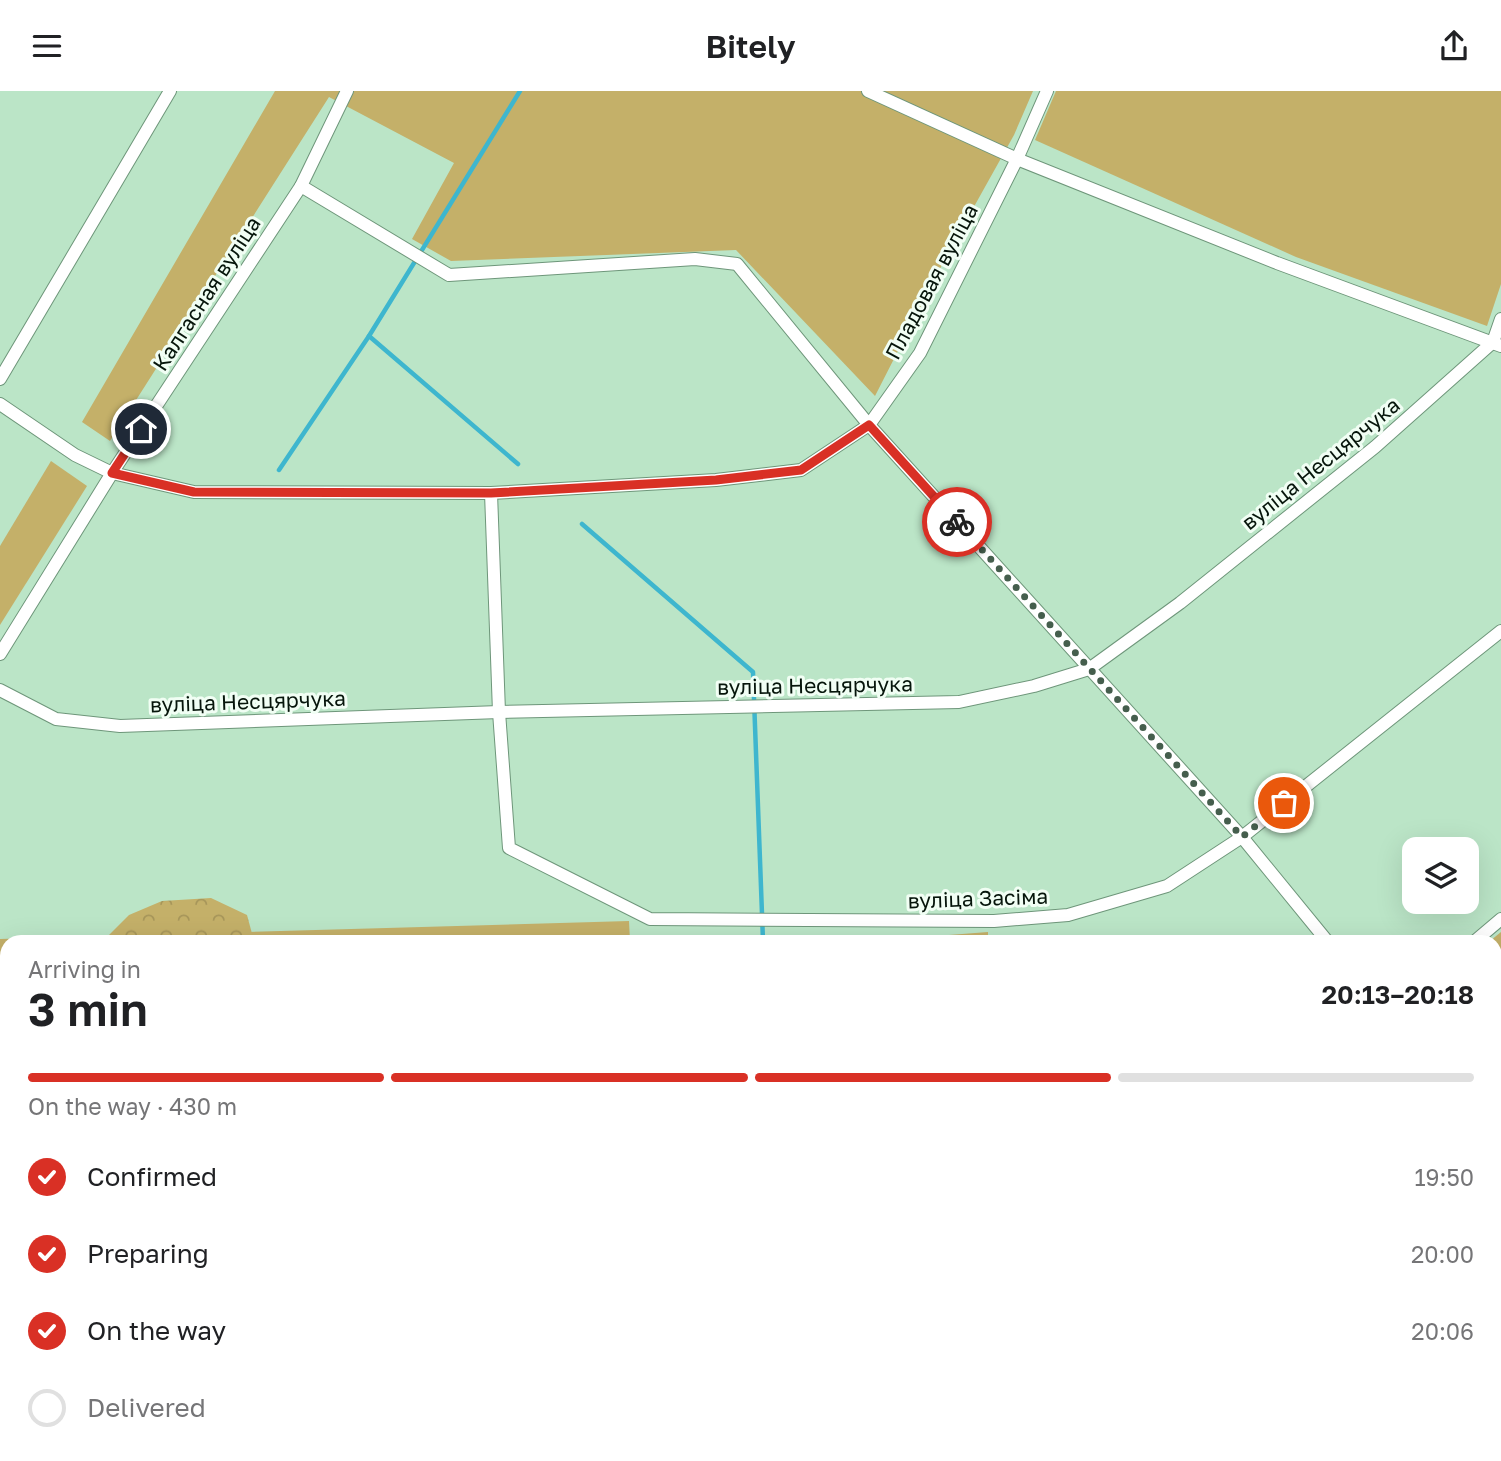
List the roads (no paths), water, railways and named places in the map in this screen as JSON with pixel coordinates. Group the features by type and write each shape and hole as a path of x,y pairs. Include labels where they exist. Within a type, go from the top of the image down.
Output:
{"street":[{"path":"0,379 170,91"},
{"name":"Калгасная вуліца","path":"0,654 112,473 301,186 347,91"},
{"path":"868,91 1017,159 1277,263 1497,344"},
{"name":"Пладовая вуліца","path":"0,404 75,455 112,473 194,492 491,493 716,480 801,470 869,425 920,353 1017,159 1047,91"},
{"path":"301,186 449,275 695,259 737,264 869,425 1242,837 1322,935"},
{"name":"вуліца Несцярчука","path":"0,690 56,719 120,726 499,712 959,702 1034,685 1089,669 1180,603 1376,447 1497,344 1501,319"},
{"path":"491,493 499,712"},
{"name":"вуліца Засіма","path":"499,712 509,848 650,919 994,921 1068,915 1167,886 1242,837 1501,631"},
{"path":"1482,935 1501,919"}],"waterway":[{"path":"279,470 369,336 520,91"},
{"path":"369,336 518,464"},
{"path":"582,524 753,672 763,935"}]}
